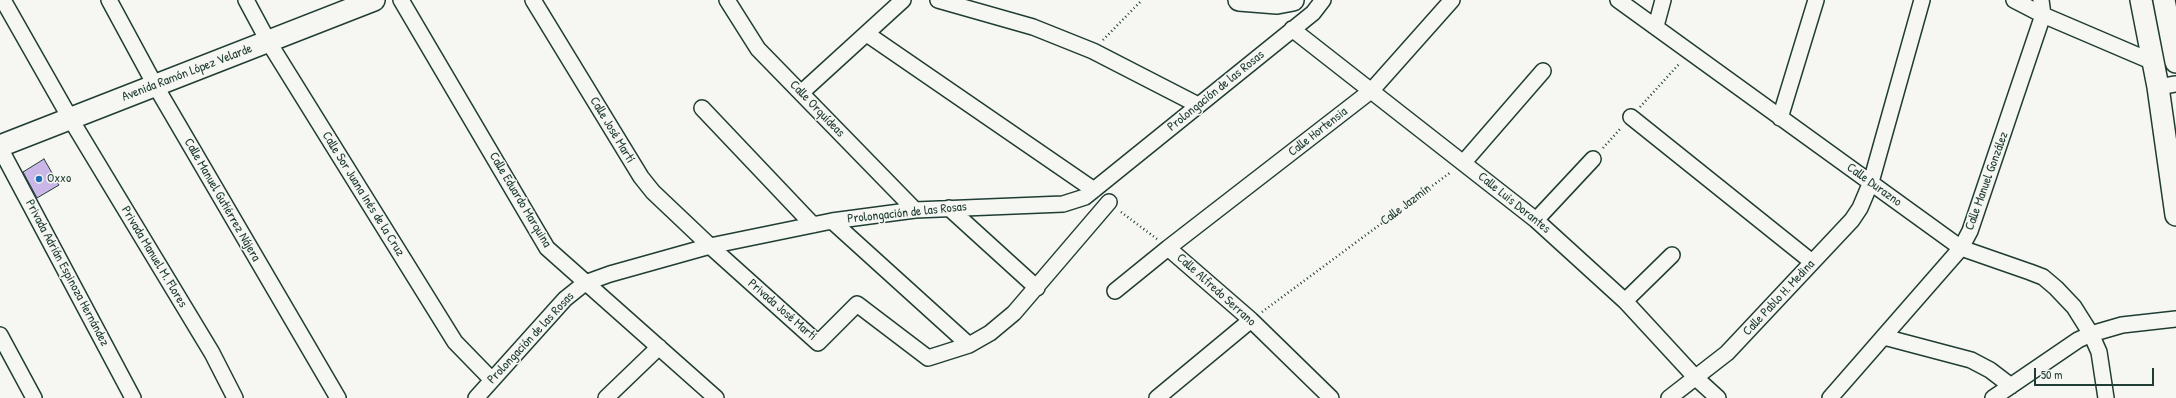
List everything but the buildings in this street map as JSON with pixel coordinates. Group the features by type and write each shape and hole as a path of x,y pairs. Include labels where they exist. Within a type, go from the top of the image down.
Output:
{"main road":[{"name":"Avenida Ramón López Velarde","path":"0,147 70,118 374,0"},
{"path":"1239,0 1277,3 1293,0"},
{"path":"2141,0 2152,62 2167,86 2176,215"},
{"path":"2164,0 2176,62"}],"street":[{"name":"Privada Manuel M. Flores","path":"3,0 70,118 188,312 235,398"},
{"name":"Calle Manuel Gutiérrez Nájera","path":"109,0 155,85 338,398"},
{"name":"Calle Sor Juana Inés de la Cruz","path":"246,0 268,41 455,342 492,380"},
{"name":"Calle Eduardo Marquina","path":"401,0 547,248 716,398"},
{"name":"Calle José Martí","path":"533,0 641,177 653,192 710,246"},
{"name":"Calle Orquídeas","path":"727,0 758,49 915,210"},
{"path":"801,93 903,0"},
{"path":"938,0 1034,27 1093,51 1198,105"},
{"name":"Prolongación de las Rosas","path":"476,398 565,299 585,283 610,274 710,246 832,221 915,210 1064,204 1085,198 1313,13 1323,0"},
{"name":"Calle Hortensia","path":"1115,291 1168,248 1372,90 1452,0"},
{"name":"Calle Durazno","path":"1618,0 1961,248 2043,278 2056,288 2074,307 2091,334 2099,352 2106,398"},
{"path":"1656,26 1663,0"},
{"path":"1780,118 1816,0"},
{"name":"Calle Pablo H. Medina","path":"1669,398 1696,378 1741,340 1852,220 1867,194 1871,182 1922,0"},
{"path":"2014,0 2043,15 2152,62"},
{"path":"2041,0 2043,15"},
{"name":"Calle Manuel González","path":"1830,398 1961,248 1978,211 2043,15"},
{"name":"Calle Luis Dorantes","path":"1292,29 1464,162 1536,220 1625,302 1696,378 1718,398"},
{"path":"867,34 1094,190"},
{"path":"1464,162 1543,71"},
{"path":"702,108 814,225"},
{"path":"1631,117 1812,262"},
{"name":"Privada Adrián Espinoza Hernández","path":"0,147 133,398"},
{"path":"1536,220 1593,159"},
{"path":"832,221 969,345 990,333 1014,313 1037,288 1109,202"},
{"path":"949,208 1037,288"},
{"name":"Privada José Martí","path":"710,246 818,343 857,304 928,358 969,345"},
{"name":"Calle Alfredo Serrano","path":"1168,248 1250,320 1325,396"},
{"path":"1625,302 1672,254"},
{"path":"1993,398 2078,340 2091,334 2122,325 2176,319"},
{"path":"1157,398 1250,320"},
{"path":"0,335 34,398"},
{"path":"1884,337 1971,360 1990,370 2011,386"},
{"path":"606,398 659,347"}],"path":[{"path":"1093,51 1142,0"},
{"name":"Calle Jazmín","path":"1250,320 1464,162"},
{"name":"Calle Alfredo Serrano","path":"1109,202 1168,248"}],"place":[{"name":"Oxxo","path":"39,179"}]}
